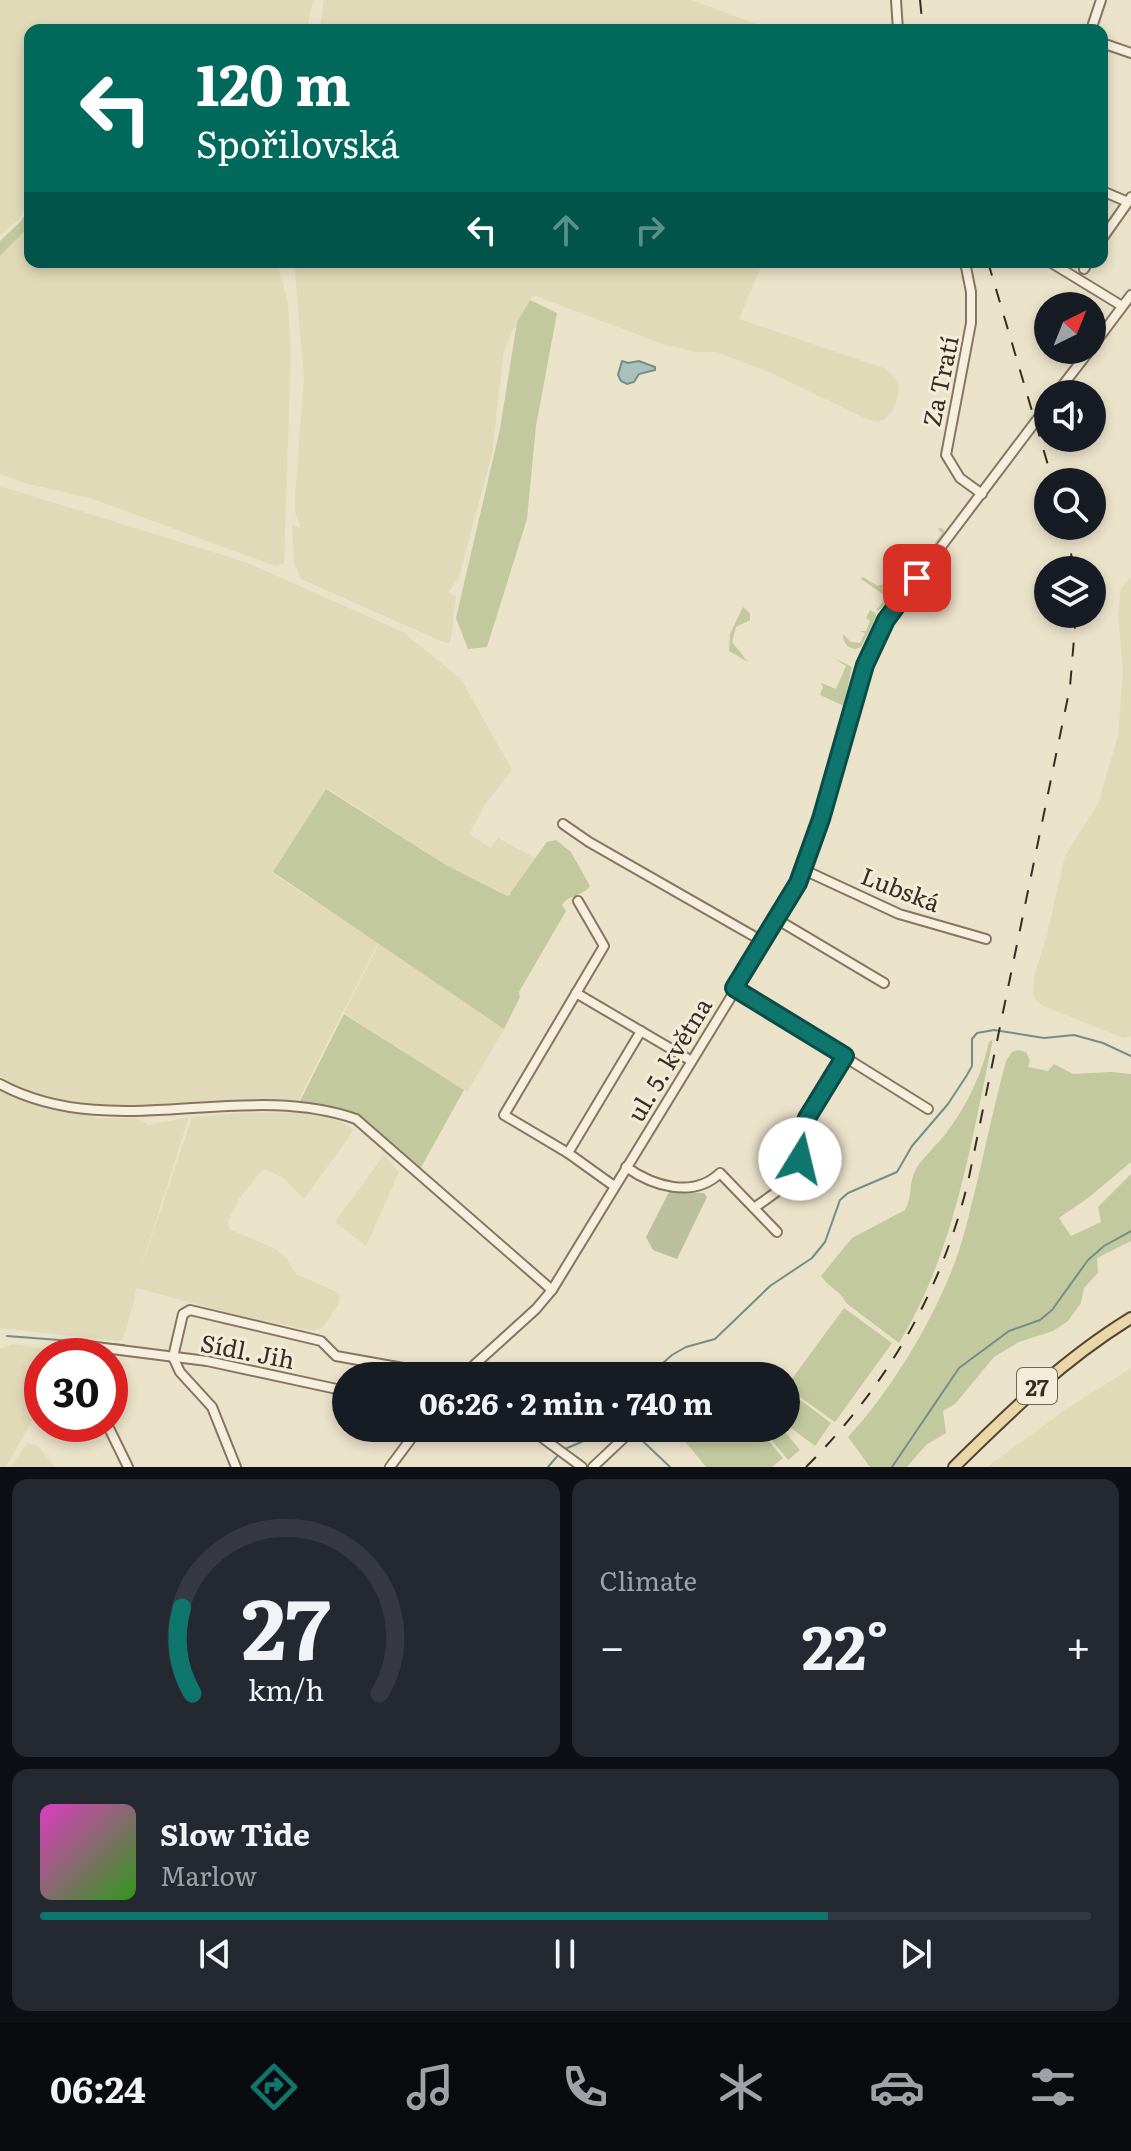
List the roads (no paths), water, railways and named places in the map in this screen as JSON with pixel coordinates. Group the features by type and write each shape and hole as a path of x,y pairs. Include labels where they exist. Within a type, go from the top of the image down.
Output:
{"main road":[{"name":"27","path":"954,1467 1052,1373 1131,1318"}],"street":[{"path":"896,0 898,24"},
{"path":"1093,24 1101,0"},
{"path":"1108,45 1131,53"},
{"path":"1108,193 1130,199 1108,230"},
{"name":"Za Tratí","path":"966,268 971,292 971,323 946,455 960,478 982,494"},
{"path":"1060,268 1122,306"},
{"path":"1106,328 1131,295"},
{"path":"1067,380 1079,364"},
{"name":"ul. 5. května","path":"477,1362 536,1309 552,1290 778,920 804,870 857,686 876,638 894,609 1034,424"},
{"path":"563,824 764,942"},
{"name":"Lubská","path":"804,870 899,914 986,939"},
{"path":"578,901 604,946 504,1115 568,1153 614,1186"},
{"path":"778,920 884,983"},
{"path":"734,988 928,1109"},
{"path":"576,993 690,1060"},
{"path":"568,1153 641,1031"},
{"path":"754,1208 781,1187 797,1164 807,1118 845,1056"},
{"path":"0,1084 16,1092 63,1105 124,1111 282,1104 329,1109 356,1119 552,1290"},
{"path":"626,1167 647,1181 669,1187 700,1186 720,1173 777,1232"},
{"path":"128,1351 173,1357 183,1314 190,1310 321,1341 336,1356 370,1362"},
{"name":"Sídl. Jih","path":"173,1357 246,1368 332,1388"},
{"name":"Sídl. Jih","path":"173,1357 180,1372 212,1407 236,1467"},
{"path":"116,1442 128,1467"},
{"path":"390,1467 409,1442"},
{"path":"549,1442 582,1467"},
{"path":"593,1467 620,1442"}],"water":[{"path":"622,361 639,361 655,367 655,370 639,374 634,382 627,384 618,375"}],"waterway":[{"path":"664,1362 686,1347 715,1339 770,1286 812,1258 825,1242 840,1200 848,1193 897,1172 912,1146 948,1104 967,1075 972,1066 972,1039 977,1033 994,1030 1044,1038 1074,1035 1103,1043 1131,1056"},
{"path":"892,1467 959,1368 1009,1331 1040,1320 1052,1310 1088,1260 1104,1246 1131,1231"},
{"path":"7,1336 33,1338"},
{"path":"565,1449 581,1442"},
{"path":"644,1442 670,1467"},
{"path":"548,1467 560,1453"}],"railway":[{"path":"920,0 922,24"},
{"path":"990,268 1049,468"},
{"path":"1069,540 1071,556"},
{"path":"806,1467 861,1404 907,1336 943,1262 957,1223 1070,687 1075,628"}]}
